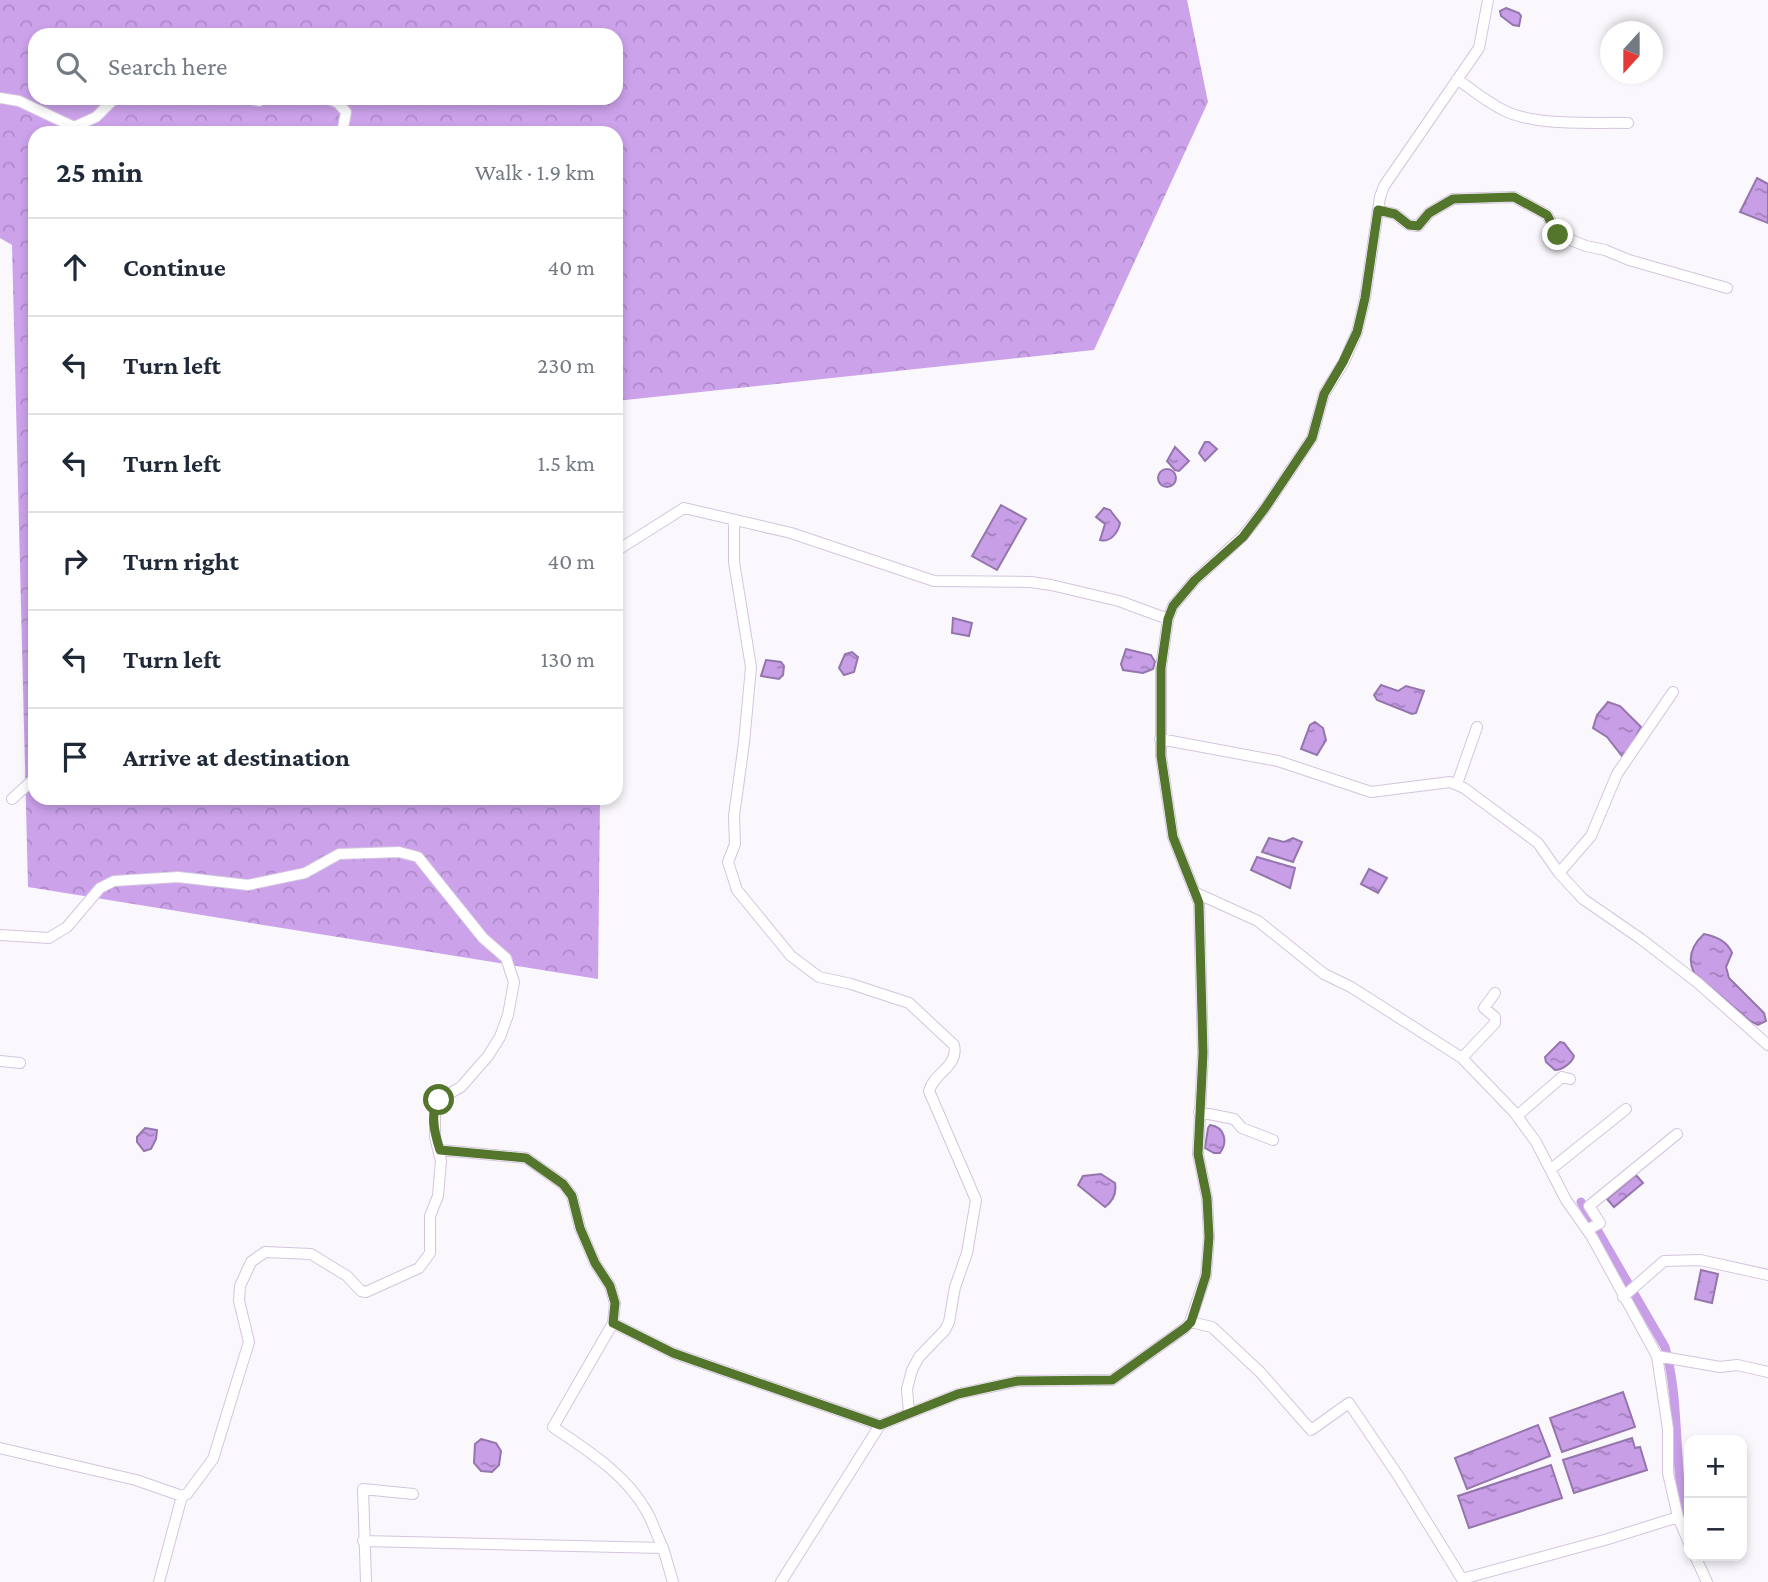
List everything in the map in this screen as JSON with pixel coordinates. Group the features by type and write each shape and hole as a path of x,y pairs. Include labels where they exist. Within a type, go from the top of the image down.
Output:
{"street":[{"path":"781,1582 880,1425 958,1394 1018,1381 1112,1380 1191,1322 1206,1275 1209,1237 1207,1198 1198,1154 1203,1053 1199,903 1173,837 1160,739 1161,668 1168,619 1173,606 1195,580 1243,537 1312,438 1324,394 1357,332 1384,186 1479,48 1488,0"},
{"path":"1457,79 1500,109 1518,116 1557,122 1628,123"},
{"path":"0,98 19,101 70,126"},
{"path":"84,126 108,105"},
{"path":"340,105 346,112 343,126"},
{"path":"1378,210 1395,214 1409,225 1418,226 1429,213 1453,199 1514,197 1547,215 1558,235 1629,260 1727,288"},
{"path":"623,547 684,509 802,537 934,581 1031,582 1051,585 1119,601 1168,619"},
{"path":"734,521 734,562 751,667 734,816 735,844 728,862 737,890 791,956 819,976 909,1003 954,1045 956,1052 955,1059 934,1081 929,1091 976,1200 967,1253 955,1287 950,1322 919,1357 912,1370 907,1389 909,1413"},
{"path":"1559,873 1591,836 1617,774 1673,692"},
{"path":"1457,784 1477,727"},
{"path":"1160,739 1278,761 1371,792 1450,782 1457,784 1538,843 1559,873 1583,899 1698,983 1768,1045"},
{"path":"12,799 28,784"},
{"path":"0,935 50,938 67,927 100,888 114,881 178,877 248,885 305,873 339,854 399,852 418,858 483,938 506,958 514,982 514,993 504,1026 488,1056 461,1087 435,1104 435,1137 442,1161 438,1196 430,1216 430,1253 419,1268 366,1292 361,1291 347,1276 311,1254 265,1252 251,1262 240,1286 239,1301 249,1342 213,1459 187,1494 182,1496 136,1480 0,1448"},
{"path":"1194,892 1258,921 1324,974 1351,987 1462,1058 1517,1116 1536,1142 1566,1200 1587,1230 1657,1356 1668,1429 1668,1473 1684,1531"},
{"path":"1462,1058 1495,1023 1495,1017 1484,1008 1495,993"},
{"path":"0,1061 20,1063"},
{"path":"1517,1116 1562,1077 1570,1079"},
{"path":"1551,1169 1626,1109"},
{"path":"1199,1112 1234,1119 1242,1128 1273,1140"},
{"path":"1587,1230 1600,1223 1589,1206 1677,1134"},
{"path":"440,1150 526,1158 563,1184 572,1196 580,1228 595,1263 610,1286 615,1303 613,1323 553,1427 595,1455 616,1473 648,1513 663,1548 673,1582"},
{"path":"1623,1297 1664,1261 1700,1260 1768,1275"},
{"path":"1191,1322 1212,1327 1260,1372 1311,1430 1349,1403 1462,1578 1608,1539 1678,1517"},
{"path":"613,1323 673,1353 880,1425"},
{"path":"1657,1356 1720,1367 1737,1365 1768,1372"},
{"path":"366,1582 363,1489 413,1494"},
{"path":"159,1582 182,1496"},
{"path":"363,1541 663,1548"},
{"path":"1697,1561 1707,1582"}],"green space":[{"path":"0,0 1187,0 1208,102 1094,350 623,400 623,126 28,126 28,805 600,805 598,979 28,887 12,245 0,238"}],"water":[{"path":"1506,8 1519,13 1519,26 1501,16 1500,11"},
{"path":"1757,178 1768,184 1768,223 1740,212"},
{"path":"1205,442 1217,449 1205,461 1199,453"},
{"path":"1175,447 1189,461 1179,471 1167,461"},
{"path":"1167,469 1173,472 1176,478 1173,484 1167,487 1161,484 1158,478 1161,472"},
{"path":"1001,505 1026,519 997,570 972,556"},
{"path":"1104,508 1110,510 1120,523 1113,536 1104,541 1100,540 1105,524 1096,517"},
{"path":"953,618 972,623 969,636 952,633"},
{"path":"1126,649 1151,655 1155,662 1153,669 1143,673 1123,670 1121,664"},
{"path":"852,652 858,657 854,672 844,675 839,668 845,654"},
{"path":"766,660 781,662 784,666 783,675 779,679 761,676"},
{"path":"1381,685 1398,691 1406,686 1424,691 1416,713 1412,714 1377,700 1374,695"},
{"path":"1608,702 1620,706 1641,727 1630,748 1622,756 1607,737 1593,728 1597,715"},
{"path":"1315,722 1323,728 1326,740 1317,755 1301,749 1310,725"},
{"path":"1269,838 1284,842 1293,838 1302,842 1293,862 1262,852"},
{"path":"1257,857 1295,868 1290,888 1251,870"},
{"path":"1369,869 1387,878 1378,893 1361,884"},
{"path":"1704,934 1721,940 1730,949 1732,953 1726,967 1729,978 1764,1013 1766,1021 1758,1025 1750,1021 1694,973 1692,952"},
{"path":"1560,1042 1564,1043 1574,1056 1566,1066 1555,1070 1546,1062 1545,1057"},
{"path":"1210,1125 1219,1129 1224,1136 1220,1153 1205,1148"},
{"path":"145,1128 157,1130 151,1149 144,1151 137,1142 137,1137"},
{"path":"1101,1174 1115,1183 1114,1197 1105,1207 1078,1185 1083,1176"},
{"path":"1636,1175 1643,1183 1614,1207 1607,1199"},
{"path":"1701,1270 1718,1274 1712,1303 1695,1299"},
{"path":"1623,1392 1635,1427 1562,1452 1550,1418"},
{"path":"1538,1425 1550,1456 1467,1489 1455,1458"},
{"path":"1632,1438 1635,1448 1640,1447 1647,1470 1574,1493 1563,1460"},
{"path":"481,1439 496,1443 501,1451 499,1465 492,1472 481,1471 474,1463 475,1444"},
{"path":"1551,1465 1562,1498 1469,1528 1458,1496"}],"waterway":[{"path":"1581,1202 1665,1347 1674,1393 1684,1510"}],"route":[{"path":"439,1100 435,1104 434,1113 435,1137 440,1150 526,1158 563,1184 572,1196 580,1228 595,1263 610,1286 615,1303 613,1323 673,1353 880,1425 958,1394 1018,1381 1112,1380 1185,1328 1191,1322 1206,1275 1209,1237 1207,1198 1198,1154 1203,1053 1199,903 1173,837 1161,756 1161,668 1168,619 1173,606 1195,580 1243,537 1312,438 1320,417 1322,398 1351,348 1357,332 1365,298 1378,210 1395,214 1409,225 1418,226 1429,213 1453,199 1514,197 1547,215 1558,235"}]}
